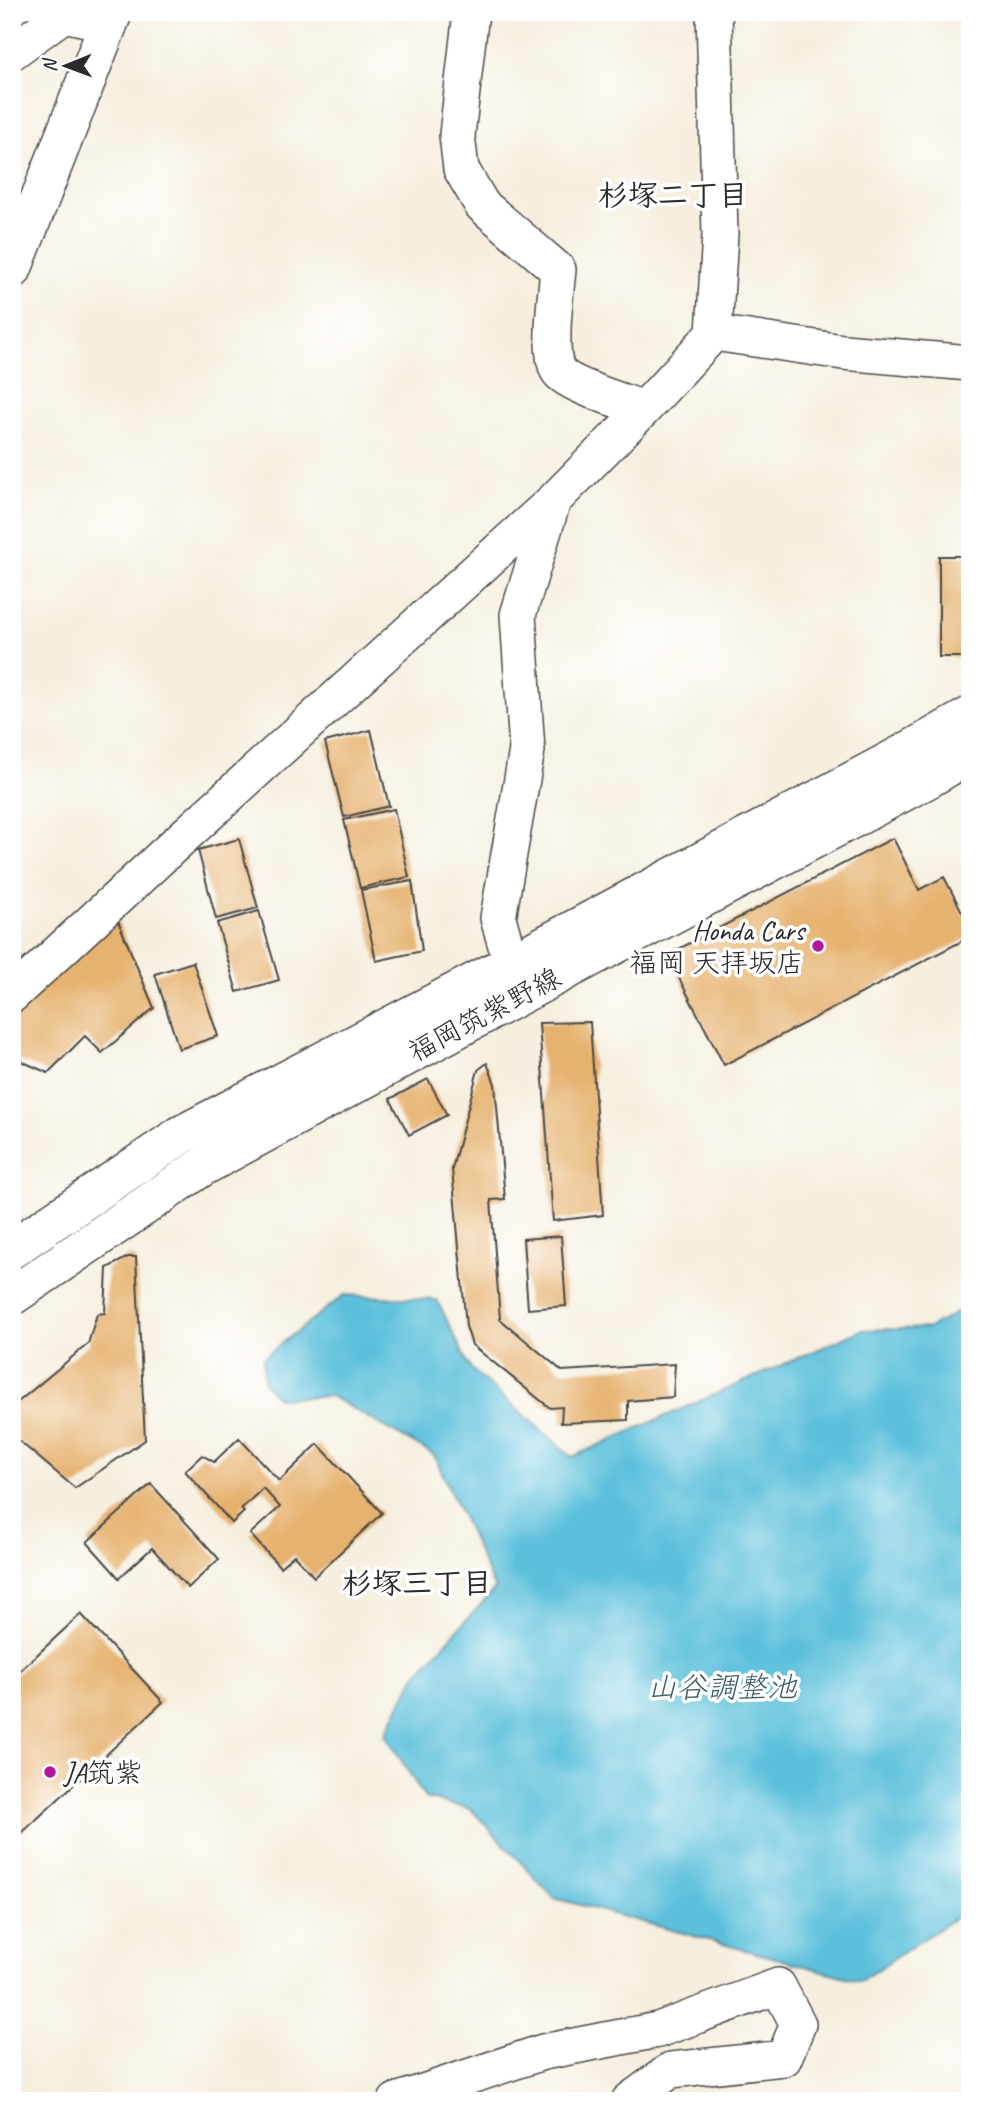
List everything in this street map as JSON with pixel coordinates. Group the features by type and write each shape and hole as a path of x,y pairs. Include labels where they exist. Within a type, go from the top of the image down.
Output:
{"main road":[{"path":"12,270 110,18"},
{"name":"福岡筑紫野線","path":"12,1249 181,1135 511,963 891,761 970,716"},
{"name":"福岡筑紫野線","path":"12,1296 202,1167 928,779 970,754"}],"street":[{"path":"471,12 457,135 461,169 482,205 558,270 552,354 558,372 575,383 644,409"},
{"path":"12,995 553,501 714,333 720,234 715,12"},
{"path":"12,52 64,13 110,18"},
{"path":"714,333 844,352 970,363"},
{"path":"511,963 498,918 527,750 518,615 553,501"},
{"path":"396,2101 543,2052 657,2030 778,1986 798,2024 784,2057 671,2070 629,2101"}],"water":[{"name":"山谷調整池","path":"344,1295 437,1300 470,1368 572,1457 862,1330 929,1328 970,1305 970,1908 860,1981 554,1898 471,1809 425,1798 385,1734 416,1675 495,1589 434,1455 330,1396 277,1398 264,1383 263,1358"}],"building":[{"path":"939,556 970,556 970,657 939,657"},
{"path":"371,730 389,806 344,817 325,742"},
{"path":"394,809 409,877 360,888 344,820"},
{"name":"Honda Cars 福岡 天拝坂店","path":"893,838 919,890 944,877 970,927 970,937 724,1065 667,955"},
{"path":"239,839 258,908 216,919 198,850"},
{"path":"412,881 422,951 376,961 361,890"},
{"path":"259,911 279,980 237,992 217,923"},
{"path":"116,916 154,1008 102,1053 85,1036 48,1073 12,1057 12,1018"},
{"path":"193,962 218,1036 179,1049 155,974"},
{"path":"590,1022 603,1215 553,1221 539,1023"},
{"path":"487,1063 495,1084 505,1199 491,1200 500,1319 562,1371 675,1364 673,1397 628,1401 628,1420 561,1423 562,1407 550,1408 472,1345 466,1326 452,1169 478,1070"},
{"path":"428,1079 447,1115 409,1135 390,1099"},
{"path":"561,1236 566,1306 528,1309 523,1239"},
{"path":"128,1257 136,1257 145,1440 75,1488 12,1435 12,1407 88,1344 97,1314 105,1313 107,1268"},
{"path":"239,1438 279,1481 318,1444 382,1513 314,1577 294,1555 280,1567 250,1534 280,1507 263,1488 241,1509 244,1512 232,1523 185,1471 202,1455 214,1462"},
{"path":"151,1484 219,1559 188,1588 152,1548 119,1578 87,1542"},
{"name":"JA筑紫","path":"81,1614 163,1702 12,1842 12,1678"}],"place":[{"name":"Honda Cars 福岡 天拝坂店","path":"818,946"},
{"name":"JA筑紫","path":"50,1772"}],"district":[{"name":"杉塚二丁目","path":"673,195"},
{"name":"杉塚三丁目","path":"417,1583"}]}
